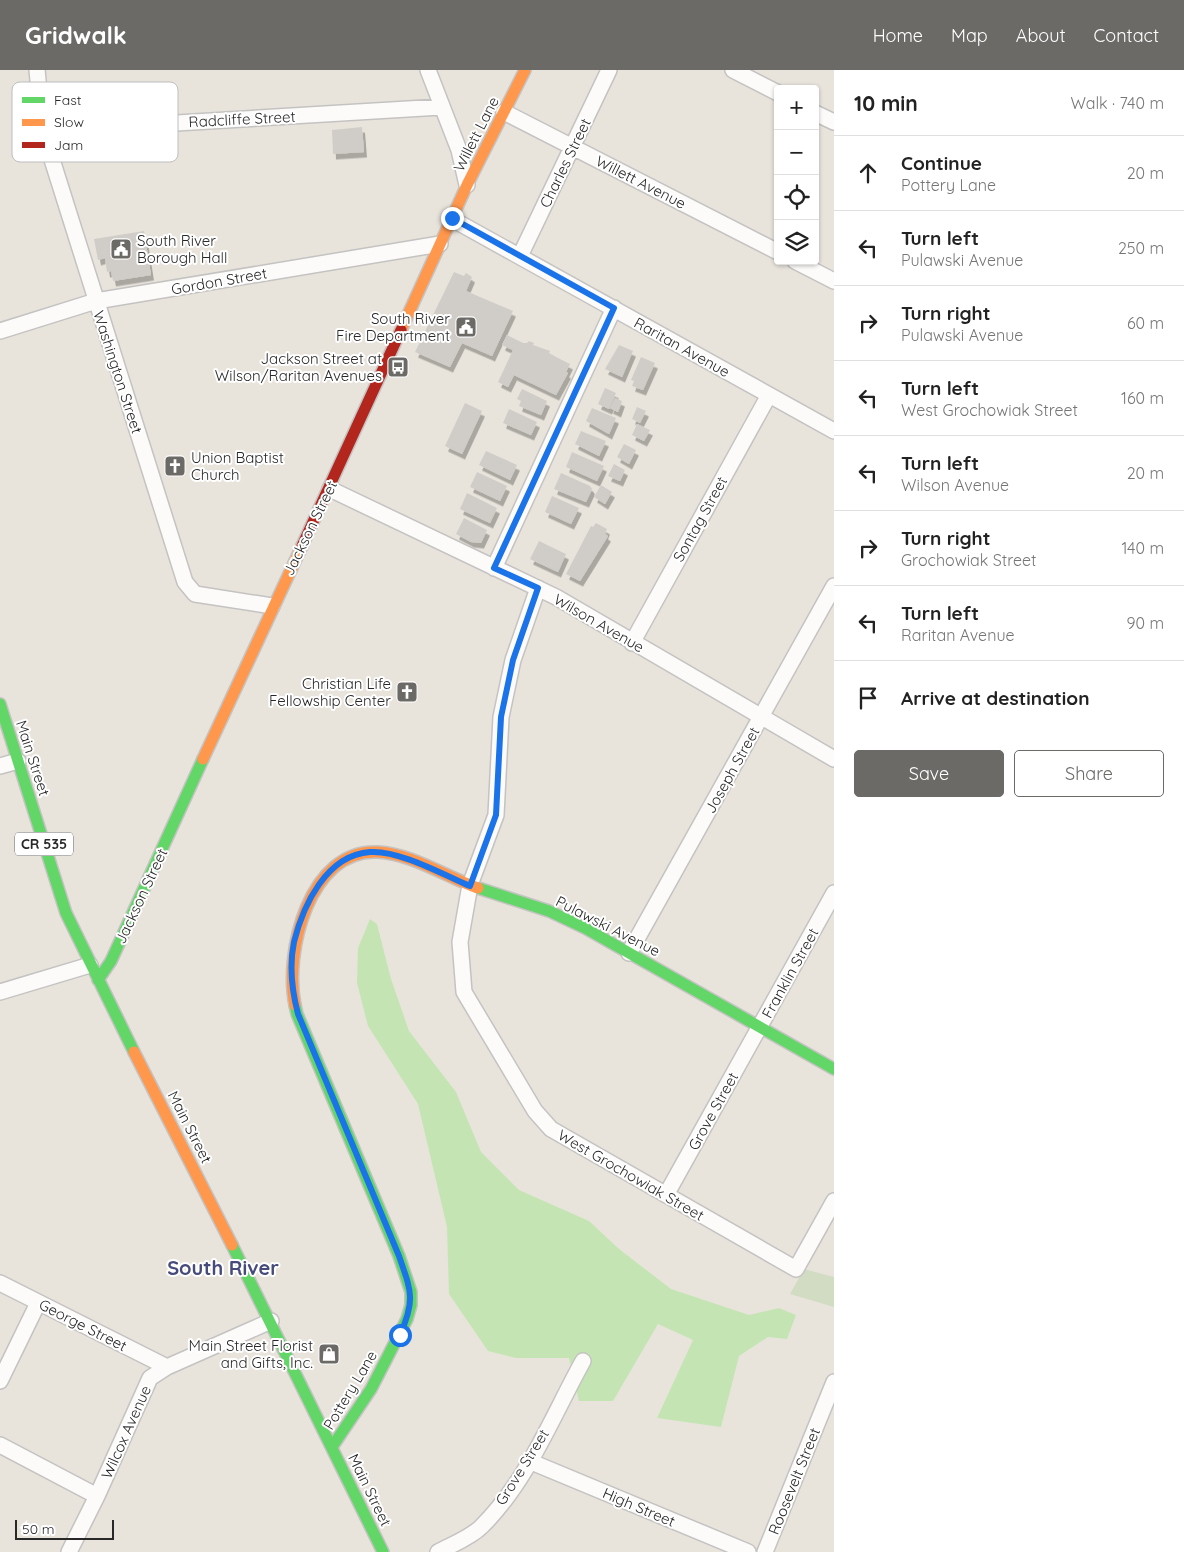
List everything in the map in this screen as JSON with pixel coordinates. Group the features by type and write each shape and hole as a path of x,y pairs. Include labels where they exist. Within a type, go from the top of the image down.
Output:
{"street":[{"path":"428,70 459,150 467,185"},
{"name":"Willett Lane","path":"467,185 525,70"},
{"name":"Charles Street","path":"520,256 609,70"},
{"path":"732,70 774,91"},
{"name":"Radcliffe Street","path":"178,123 442,107"},
{"name":"Willett Avenue","path":"504,112 774,250"},
{"path":"819,114 834,122"},
{"name":"Washington Street","path":"53,162 185,582 195,594 272,606"},
{"name":"Jackson Street","path":"98,980 111,961 272,606 330,489 467,185"},
{"name":"Raritan Avenue","path":"452,218 834,431"},
{"name":"Gordon Street","path":"0,331 96,301 440,244"},
{"path":"803,265 834,281"},
{"path":"494,568 614,308"},
{"name":"Sontag Street","path":"632,642 769,395"},
{"name":"Wilson Avenue","path":"330,489 538,588 834,759"},
{"name":"Joseph Street","path":"629,953 834,586"},
{"name":"West Grochowiak Street","path":"538,588 513,660 501,717 496,815 470,886 460,942 464,992 535,1111 551,1129 796,1269 834,1201"},
{"name":"Main Street","path":"0,704 66,913 90,965 271,1321 383,1552"},
{"path":"0,766 18,761"},
{"name":"Pulawski Avenue","path":"411,1292 399,1256 298,1014 291,978 294,943 308,902 326,875 343,861 359,854 371,852 396,856 470,886 561,916 834,1069"},
{"name":"Franklin Street","path":"760,1027 834,893"},
{"path":"0,992 90,965"},
{"name":"Grove Street","path":"666,1195 760,1027"},
{"name":"George Street","path":"0,1283 167,1367"},
{"name":"Pottery Lane","path":"332,1447 371,1389 400,1335 411,1305 411,1292"},
{"path":"0,1381 38,1303"},
{"name":"Wilcox Avenue","path":"69,1552 97,1496 150,1378 167,1367 271,1321"},
{"name":"Grove Street","path":"438,1552 480,1529 508,1496 583,1361"},
{"name":"Roosevelt Street","path":"765,1552 834,1382"},
{"path":"0,1445 97,1496"},
{"name":"High Street","path":"529,1461 748,1552"}],"green space":[{"path":"370,919 377,924 391,979 409,1031 456,1092 481,1152 519,1190 589,1221 619,1249 671,1289 749,1315 779,1308 796,1315 787,1339 768,1337 739,1356 721,1427 657,1418 693,1340 658,1324 613,1401 579,1401 569,1358 516,1358 488,1351 449,1294 447,1227 418,1104 368,1026 357,983 358,948"},
{"path":"804,1269 834,1277 834,1307 790,1294"}],"building":[{"path":"362,127 364,152 333,154 332,130"},
{"name":"South River Borough Hall","path":"144,231 151,275 113,281 111,271 107,272 105,258 98,260 94,239"},
{"name":"South River Fire Department","path":"454,272 464,276 466,273 472,277 466,291 513,311 492,356 462,343 450,367 415,352"},
{"path":"507,335 523,343 529,341 534,343 533,345 550,351 549,353 570,364 566,372 568,373 556,395 514,375 508,387 498,382 513,350 502,345"},
{"path":"619,345 633,351 622,377 605,369"},
{"path":"641,357 655,363 643,390 632,386 634,381 631,380"},
{"path":"605,388 616,393 609,409 598,404"},
{"path":"522,389 547,401 541,415 519,406 521,401 517,399"},
{"path":"615,398 622,401 618,412 610,408"},
{"path":"465,403 482,411 462,454 445,446"},
{"path":"637,407 646,411 640,423 632,419"},
{"path":"592,408 616,418 609,434 586,421"},
{"path":"509,409 537,422 531,435 503,423"},
{"path":"637,424 650,430 644,441 632,435"},
{"path":"581,431 606,441 599,456 575,444"},
{"path":"624,444 636,450 629,464 617,457"},
{"path":"486,451 517,465 510,480 479,465"},
{"path":"572,452 604,466 597,481 566,467"},
{"path":"614,464 625,470 620,481 608,476"},
{"path":"477,472 507,486 500,501 470,487"},
{"path":"561,473 590,486 592,489 586,502 554,489"},
{"path":"601,485 612,492 605,504 594,497"},
{"path":"467,493 497,508 490,523 460,509"},
{"path":"552,496 579,508 571,524 545,512"},
{"path":"464,518 487,530 481,543 471,542 456,534"},
{"path":"596,523 607,529 605,534 608,536 580,581 566,574 591,526 593,527"},
{"path":"539,541 566,554 558,572 530,559"}],"traffic: fast":[{"path":"0,704 66,913 134,1052"},
{"path":"98,980 111,961 203,759"},
{"path":"478,888 549,911 585,928 834,1069"},
{"path":"295,1005 297,1014 399,1256 411,1292 411,1305 407,1319 371,1389 332,1447"},
{"path":"232,1245 383,1552"}],"traffic: slow":[{"path":"401,330 467,185 525,70"},
{"path":"203,759 302,546"},
{"path":"295,1005 293,983 298,933 306,908 319,885 334,867 354,855 378,852 417,861 478,888"},
{"path":"134,1052 232,1245"}],"traffic: jam":[{"path":"302,546 401,330"}],"place":[{"name":"South River Borough Hall","path":"121,249"},
{"name":"South River Fire Department","path":"466,327"},
{"name":"Jackson Street at Wilson/Raritan Avenues","path":"398,367"},
{"name":"Union Baptist Church","path":"175,466"},
{"name":"Christian Life Fellowship Center","path":"407,692"},
{"name":"Main Street Florist and Gifts, Inc.","path":"329,1354"}],"district":[{"name":"South River","path":"223,1267"}],"route":[{"path":"400,1335 411,1305 411,1292 399,1256 298,1014 291,978 294,943 308,902 317,887 326,875 343,861 359,854 371,852 396,856 470,886 496,815 501,717 513,660 538,588 494,568 614,308 452,218"}]}
